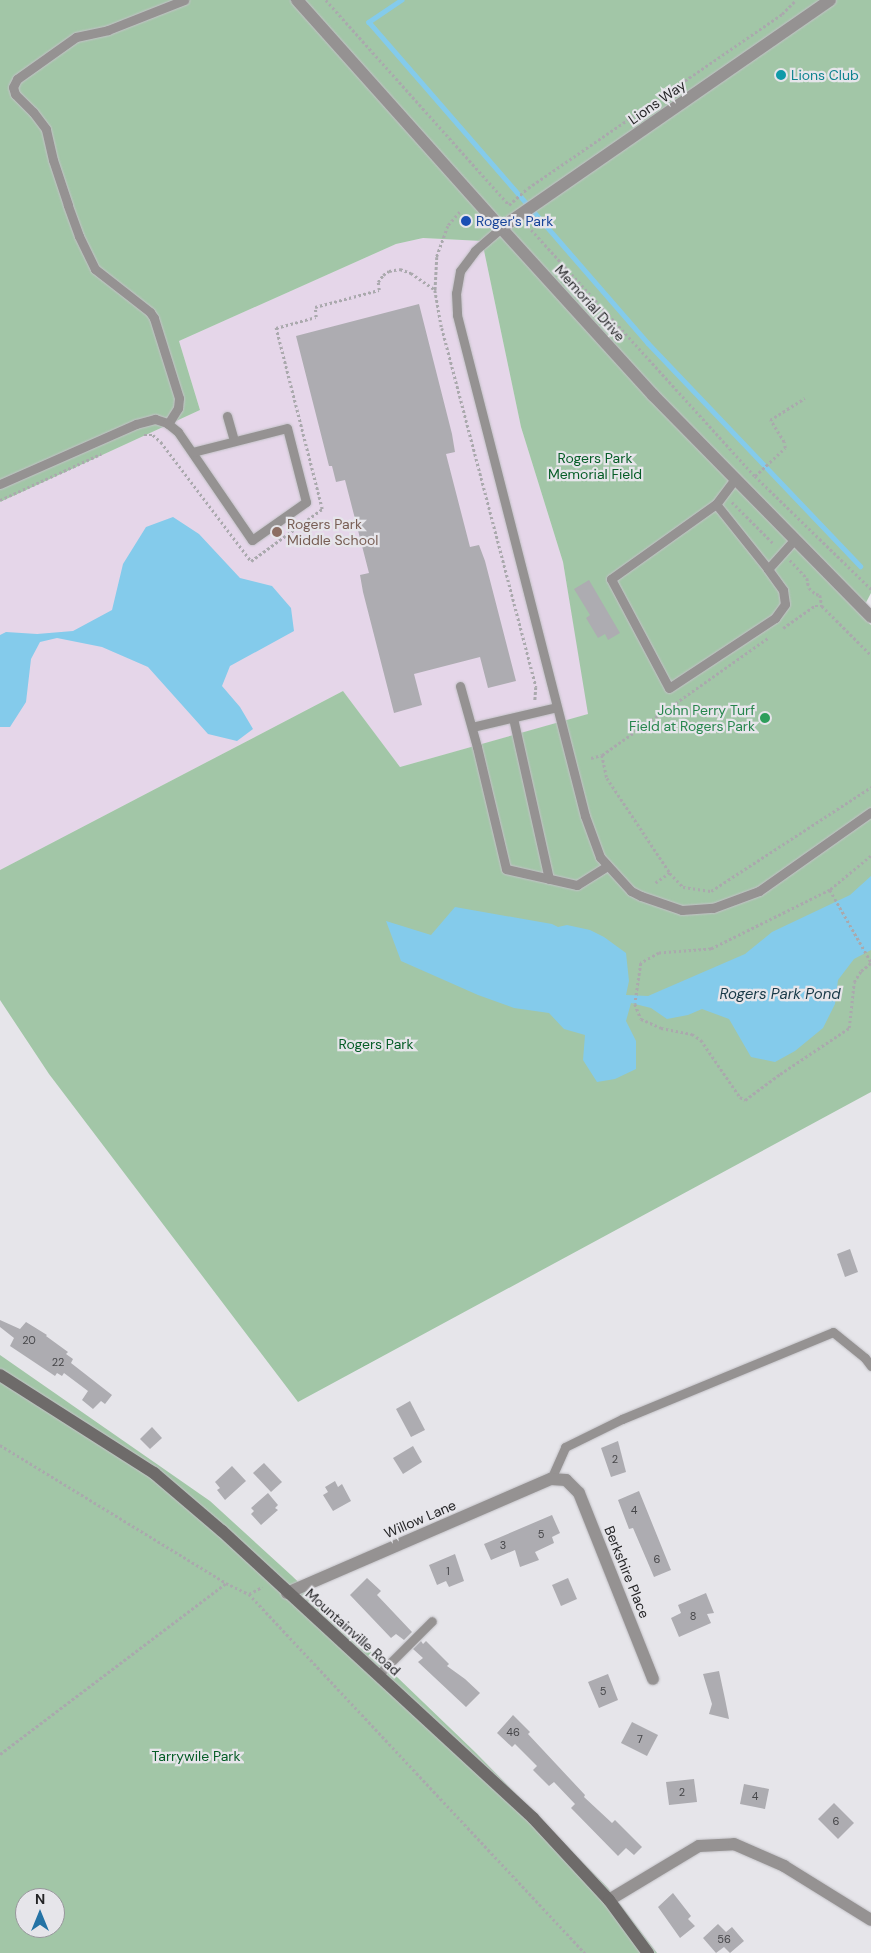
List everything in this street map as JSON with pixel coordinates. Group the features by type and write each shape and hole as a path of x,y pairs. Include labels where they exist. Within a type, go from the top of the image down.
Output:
{"street":[{"name":"Memorial Drive","path":"298,0 653,395 871,617"},
{"name":"Lions Way","path":"501,228 821,2"},
{"name":"Mountainville Road","path":"0,1375 154,1473 222,1531 533,1818 609,1900 648,1953"},
{"name":"Berkshire Place","path":"551,1478 566,1480 579,1493 653,1680"},
{"name":"Willow Lane","path":"287,1593 551,1478"},
{"path":"609,1900 699,1846 734,1844 784,1866 871,1920"}],"lane":[{"path":"168,424 178,408 180,398 154,318 150,312 98,274 79,236 53,160 46,130 33,112 15,94 13,87 17,79 76,37 108,30 184,0"},
{"path":"501,228 475,251 460,270 456,293 457,315 585,816 600,857 631,891 641,896 682,910 713,908 759,891 871,812"},
{"path":"228,416 234,441"},
{"path":"0,484 136,424 155,419 168,424 178,432 252,540 306,502 287,428 193,452"},
{"path":"716,504 783,590 785,604 775,618 668,688 611,579 716,504 735,479"},
{"path":"768,569 794,540"},
{"path":"460,686 506,869 577,885 608,866"},
{"path":"472,728 557,707"},
{"path":"513,718 549,879"},
{"path":"551,1478 565,1447 622,1419 833,1332 865,1358 871,1366"},
{"path":"378,1675 432,1621"}],"path":[{"path":"326,0 509,205 528,188 782,14 796,0"},
{"path":"460,212 448,226 436,257 435,290 442,328 536,687 534,702"},
{"path":"528,226 754,476 871,589"},
{"path":"754,476 777,458 785,448 770,420 805,398"},
{"path":"591,758 602,755 815,606 822,606 871,655"},
{"path":"602,755 607,778 670,873 683,887 711,891 871,787"},
{"path":"830,890 871,962 861,971 854,982 849,1028 745,1100 740,1097 701,1040 692,1034 661,1028 641,1019 635,1004 641,963 659,953 711,950 830,890 871,856"},
{"path":"654,884 670,873"},
{"path":"0,1445 226,1583 249,1594 584,1953"},
{"path":"0,1754 226,1583"}],"shaded area":[{"name":"Rogers Park Middle School","path":"423,238 482,241 521,427 563,562 589,714 400,767 343,691 0,870 0,502 200,410 179,341 396,244"}],"green space":[{"name":"Rogers Park","path":"0,0 871,0 871,593 860,614 871,625 871,1092 298,1402 49,1074 0,1000 0,870 343,691 400,767 588,714 563,562 521,427 482,241 423,238 396,244 179,341 200,410 0,502"},
{"name":"Tarrywile Park","path":"0,1355 210,1501 291,1575 476,1753 608,1888 657,1953 0,1953"}],"water":[{"path":"173,517 199,534 240,578 272,586 291,608 294,631 230,666 222,686 240,707 253,729 237,741 208,734 148,667 102,647 57,638 40,642 31,659 26,702 10,727 0,727 0,635 6,632 37,634 73,631 112,610 123,564 146,527"},
{"name":"Rogers Park Pond","path":"871,876 871,950 854,959 838,980 835,1004 823,1028 795,1051 775,1062 751,1057 729,1019 702,1009 688,1015 667,1019 651,1008 631,1003 626,1021 636,1041 636,1069 615,1079 597,1082 583,1060 585,1035 564,1029 549,1013 514,1008 478,995 401,961 386,921 431,935 455,907 552,924 558,927 567,925 590,930 604,937 626,953 629,981 626,995 648,996 745,954 772,932 850,895"}],"building":[{"path":"419,304 452,434 455,452 446,454 470,547 479,545 485,561 516,681 488,688 480,657 414,674 422,705 394,713 363,592 360,575 369,573 345,480 336,482 332,466 329,466 296,336"},
{"path":"589,580 620,633 608,640 605,634 598,638 586,618 590,615 574,589"},
{"path":"850,1249 858,1272 845,1277 837,1254"},
{"path":"0,1320 20,1329 26,1322 47,1335 68,1352 66,1354 73,1359 71,1363 112,1395 105,1404 101,1401 93,1409 82,1400 88,1391 64,1373 62,1376 57,1373 55,1376 10,1346 14,1338 0,1327"},
{"path":"410,1401 425,1430 411,1437 396,1409"},
{"path":"152,1427 162,1438 150,1449 140,1439"},
{"path":"618,1441 626,1472 611,1477 601,1448"},
{"path":"413,1446 422,1462 403,1474 393,1458"},
{"path":"264,1463 282,1482 271,1492 253,1473"},
{"path":"232,1466 246,1481 225,1500 217,1490 220,1488 215,1482"},
{"path":"335,1481 338,1487 342,1484 351,1501 333,1511 323,1495 328,1492 325,1487"},
{"path":"639,1491 671,1570 654,1577 633,1528 629,1529 618,1500"},
{"path":"268,1493 278,1505 275,1508 278,1510 261,1525 251,1514 254,1511 251,1508"},
{"path":"552,1515 560,1533 552,1537 554,1543 535,1552 539,1560 520,1567 515,1550 491,1560 484,1544"},
{"path":"455,1554 464,1581 449,1587 446,1581 437,1585 429,1565"},
{"path":"367,1578 381,1591 377,1595 412,1632 404,1640 396,1634 391,1638 350,1595"},
{"path":"568,1578 577,1599 561,1606 552,1585"},
{"path":"706,1593 714,1613 707,1614 711,1623 679,1637 671,1618 681,1613 678,1605"},
{"path":"421,1641 423,1644 426,1641 449,1664 447,1666 480,1693 466,1707 418,1662 423,1658 413,1649"},
{"path":"719,1671 729,1719 709,1714 712,1704 703,1674"},
{"path":"608,1674 618,1700 599,1708 588,1682"},
{"path":"513,1715 530,1732 528,1734 585,1795 584,1797 612,1823 615,1820 642,1847 634,1855 626,1848 618,1856 571,1808 575,1804 554,1782 549,1786 533,1770 537,1766 515,1744 512,1747 497,1733"},
{"path":"632,1722 658,1735 647,1756 621,1743"},
{"path":"694,1779 697,1802 669,1805 666,1782"},
{"path":"744,1784 769,1789 765,1809 740,1804"},
{"path":"834,1803 854,1823 838,1839 818,1819"},
{"path":"673,1893 691,1916 688,1919 695,1926 680,1938 658,1907"},
{"path":"718,1924 726,1932 732,1927 744,1941 730,1953 724,1947 716,1953 703,1938"}],"waterway":[{"path":"402,0 369,22 648,343 860,566"}],"place":[{"name":"Lions Club","path":"781,75"},
{"name":"Roger's Park","path":"466,221"},
{"name":"Rogers Park Middle School","path":"277,532"},
{"name":"John Perry Turf Field at Rogers Park","path":"765,718"}],"park label":[{"name":"Rogers Park Memorial Field","path":"595,466"}]}
